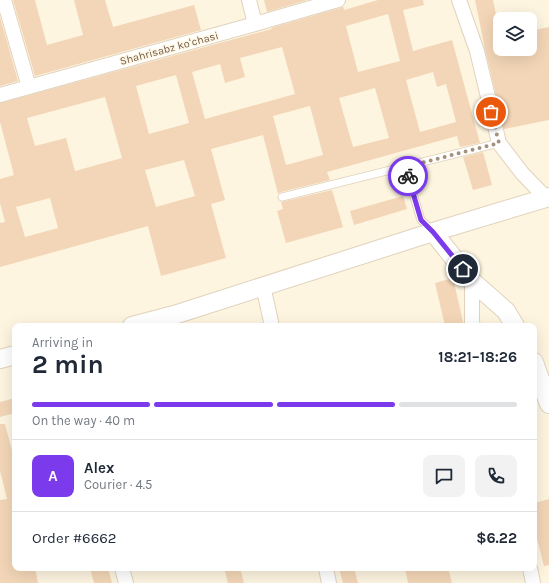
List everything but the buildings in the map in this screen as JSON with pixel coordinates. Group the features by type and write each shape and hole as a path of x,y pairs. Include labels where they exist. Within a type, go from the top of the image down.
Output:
{"street":[{"path":"4,0 29,87"},
{"path":"249,0 255,24"},
{"name":"Shahrisabz koʻchasi","path":"0,95 338,0"},
{"path":"143,323 174,315 547,197 522,173 499,143 477,51 459,0"},
{"path":"433,232 472,281 506,311 513,323"},
{"path":"472,281 472,323"},
{"path":"263,286 271,323"},
{"path":"0,359 12,356"},
{"path":"537,370 549,404"},
{"path":"123,571 126,583"},
{"path":"327,571 329,583"},
{"path":"531,571 533,583"}],"lane":[{"path":"282,197 499,143"},
{"path":"405,167 421,220 433,232"}],"way so far":[{"path":"408,176 405,167 499,143 491,112"}],"route":[{"path":"408,176 421,220 433,232 463,269"}]}
